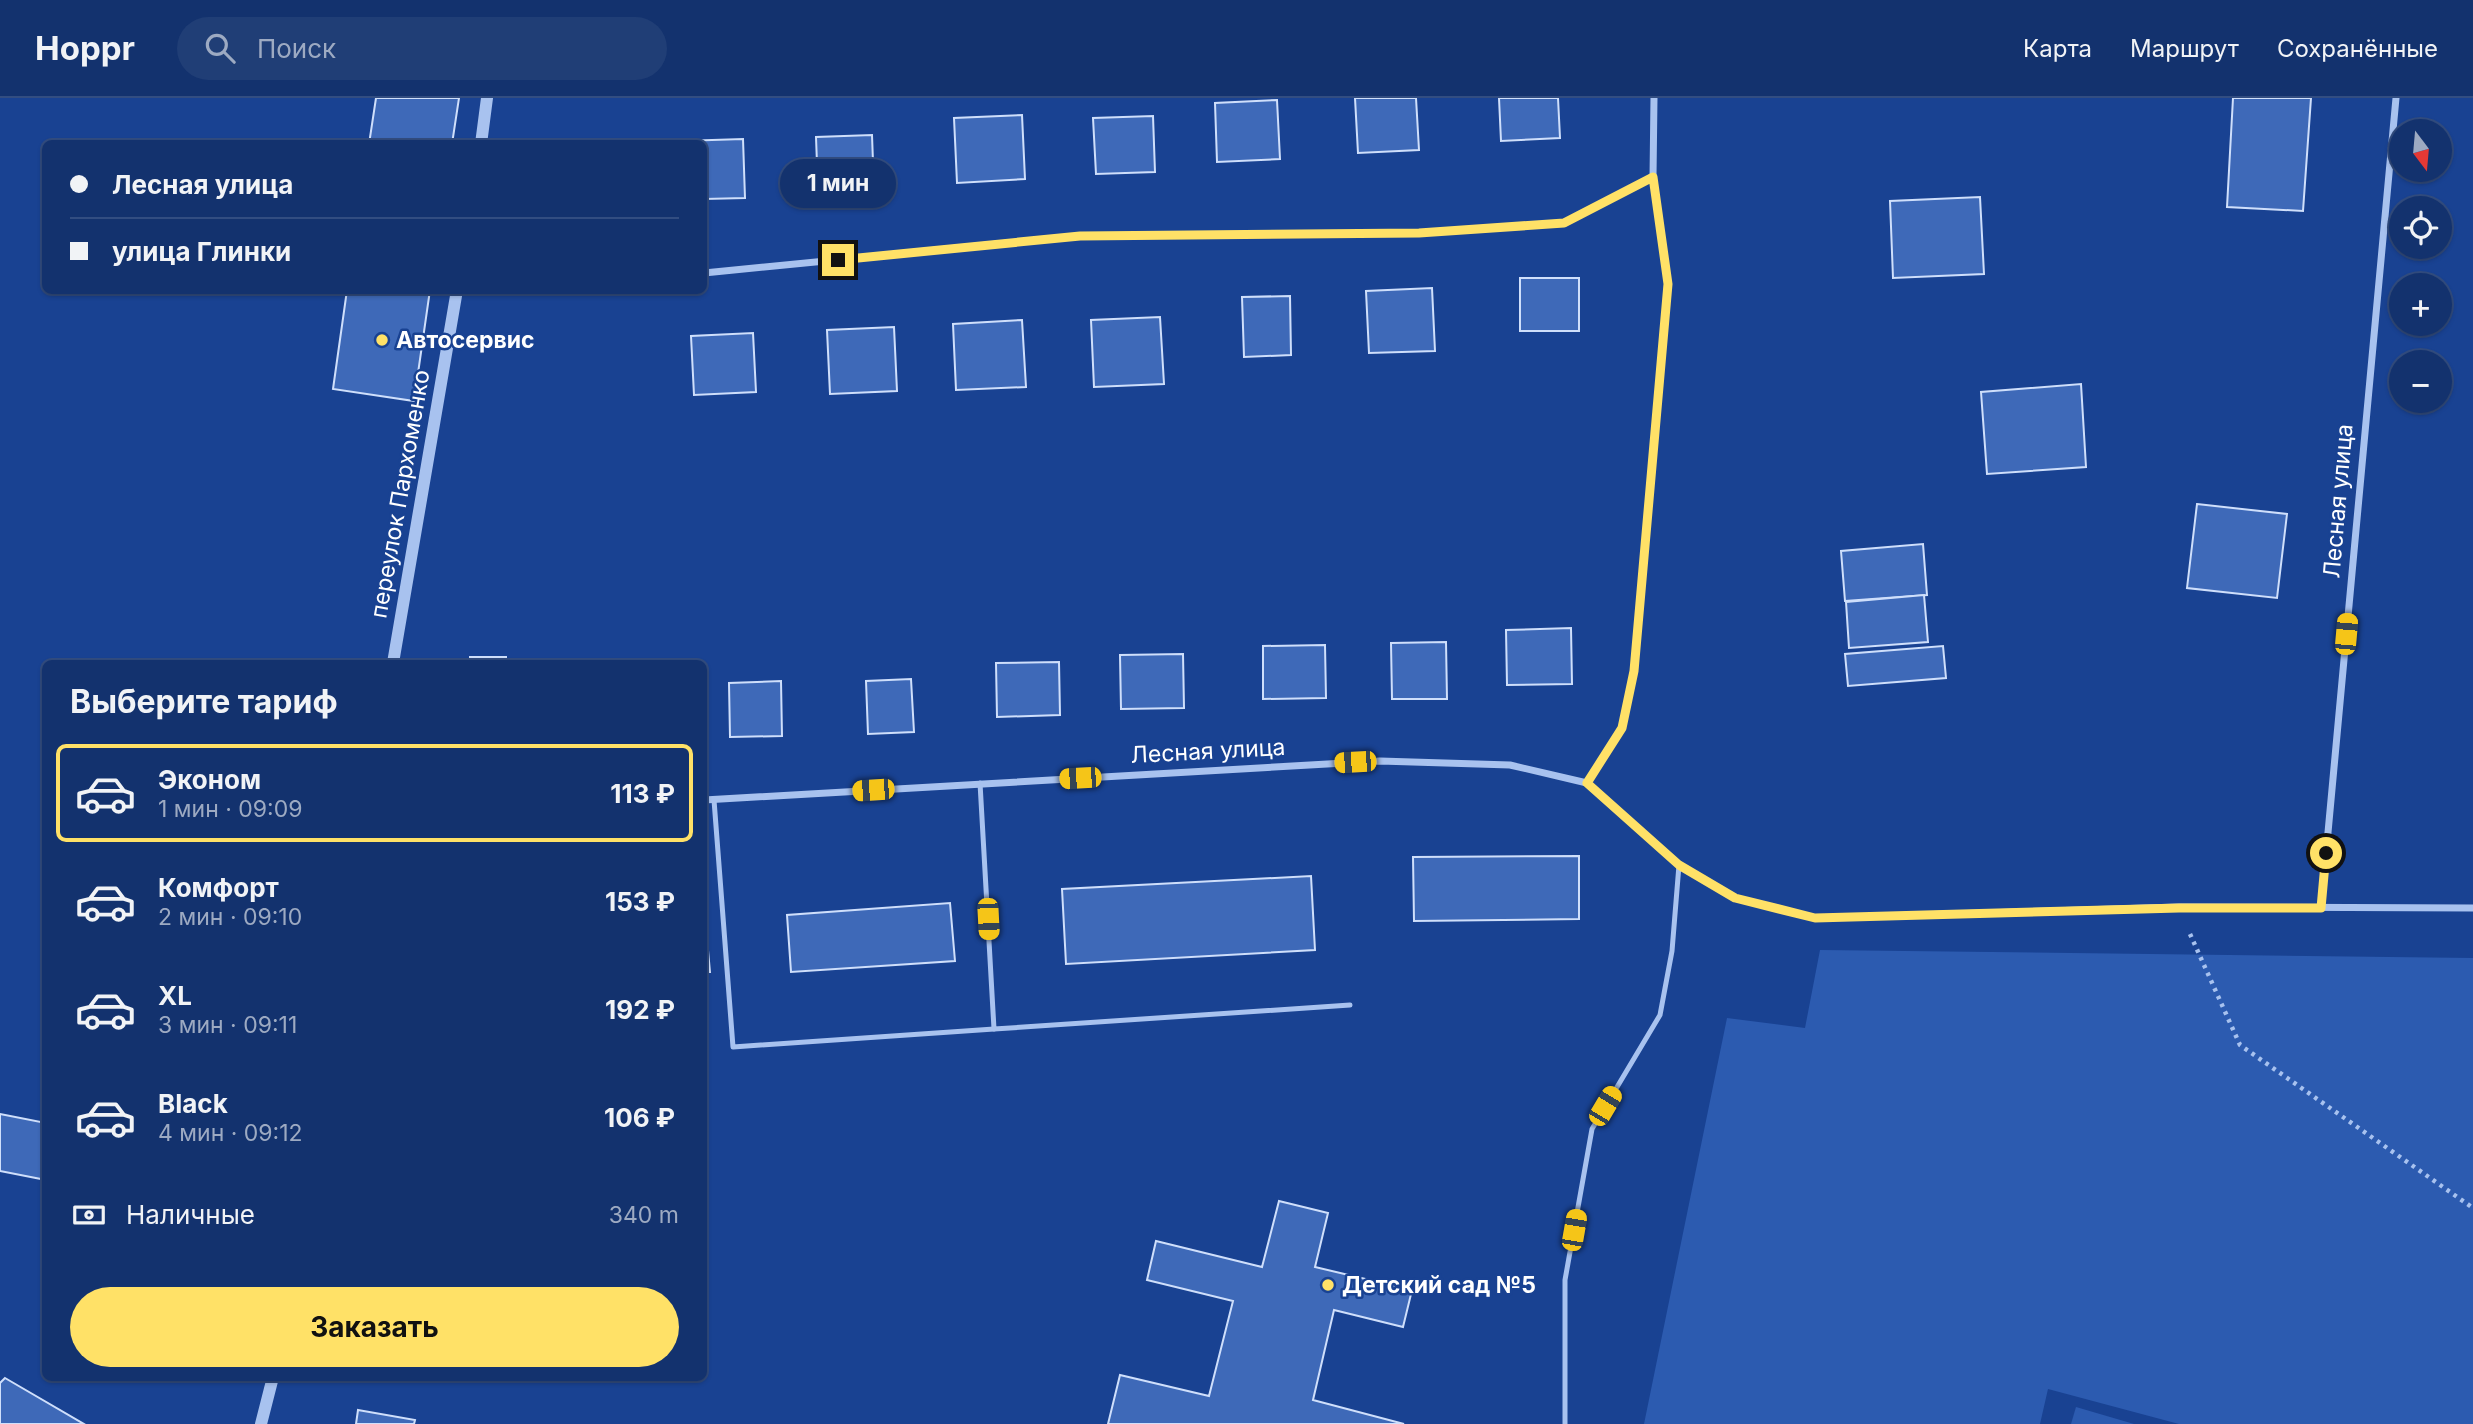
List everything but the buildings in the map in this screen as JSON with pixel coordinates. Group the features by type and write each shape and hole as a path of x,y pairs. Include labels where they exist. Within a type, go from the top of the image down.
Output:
{"street":[{"path":"482,140 487,98"},
{"path":"1654,98 1653,177 1668,284 1634,671 1622,728 1587,783 1679,865 1735,898 1815,918 2179,908 2473,908"},
{"name":"Лесная улица","path":"2321,908 2396,98"},
{"path":"707,273 1080,236 1419,233 1564,223 1653,177"},
{"name":"переулок Пархоменко","path":"394,660 456,294"},
{"name":"Лесная улица","path":"707,800 1380,761 1510,765 1587,783"},
{"path":"261,1424 273,1381"}],"lane":[{"path":"980,783 994,1029"},
{"path":"713,800 733,1047 1350,1005"},
{"path":"1565,1424 1565,1280 1592,1129 1660,1014 1672,951 1679,865"}],"path":[{"path":"2179,908 2239,1045 2473,1208"}],"shaded area":[{"path":"1820,950 2473,958 2473,1424 2179,1424 2048,1389 2040,1424 1644,1424 1727,1018 1805,1028"},
{"path":"2076,1407 2134,1424 2071,1424"}],"place":[{"name":"Автосервис","path":"382,340"},
{"name":"Детский сад №5","path":"1328,1285"}],"route":[{"path":"838,260 1080,236 1419,233 1564,223 1653,177 1668,284 1634,671 1622,728 1587,783 1679,865 1735,898 1815,918 2179,908 2321,908 2326,853"}]}
